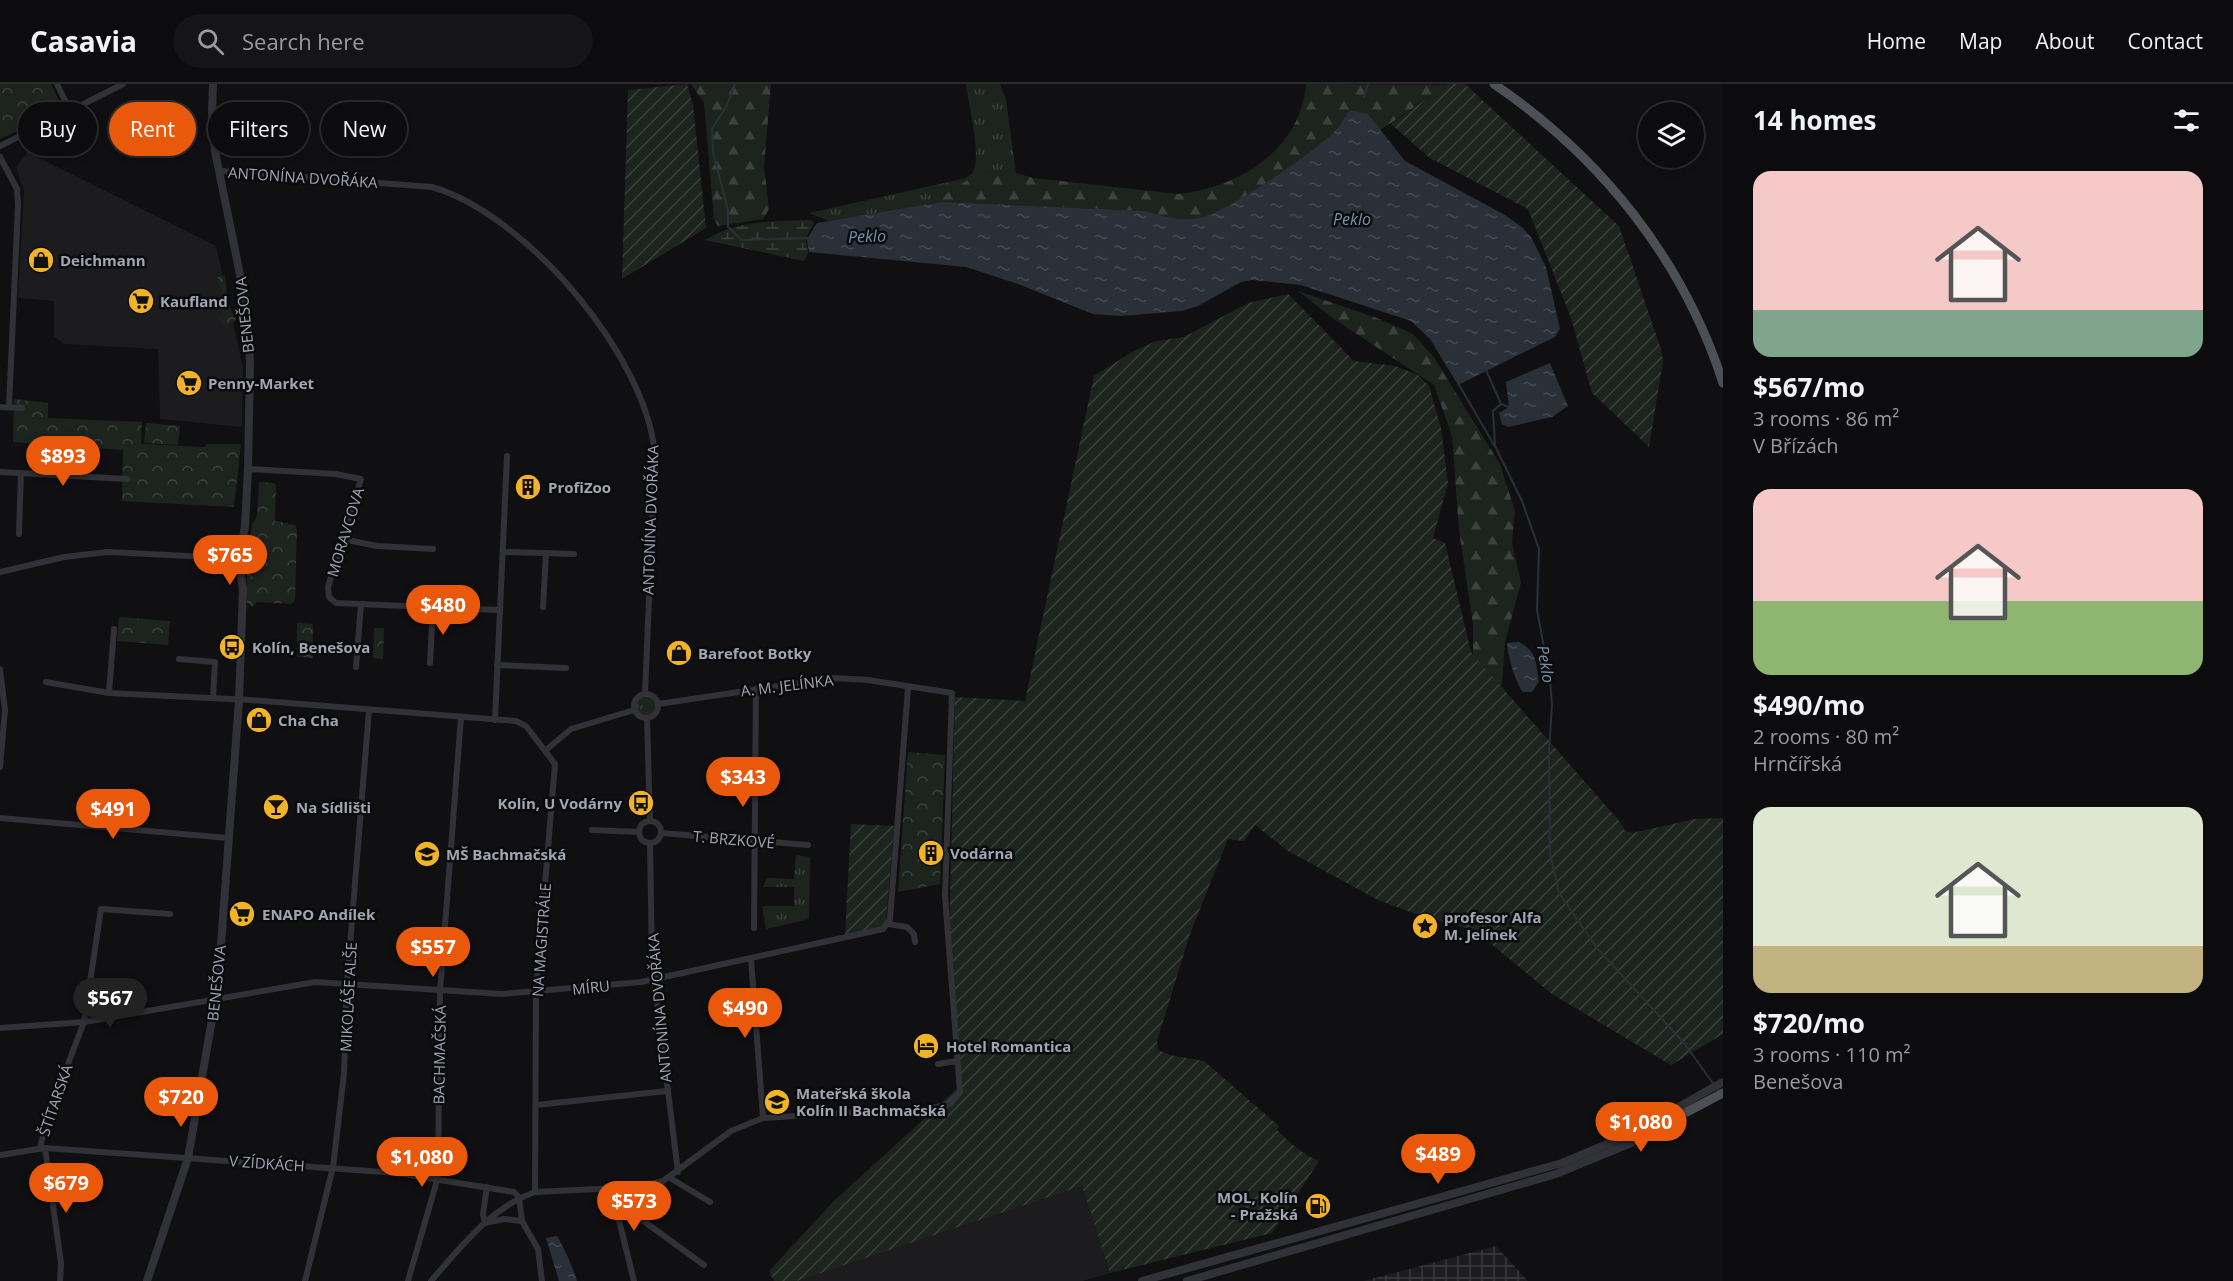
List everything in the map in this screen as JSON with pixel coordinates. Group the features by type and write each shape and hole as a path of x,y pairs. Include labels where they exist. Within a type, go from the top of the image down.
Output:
{"main road":[{"path":"1494,84 1566,139 1627,204 1659,248 1684,291 1702,328 1723,383"},
{"path":"1686,1112 1709,1096 1723,1091"}],"street":[{"path":"57,84 66,102"},
{"path":"88,102 123,84"},
{"name":"BENEŠOVA","path":"147,1281 188,1158 216,998 239,700 243,590 240,569 249,559 246,550 241,548 245,532 248,469 250,363 247,309 220,171 212,112 213,84"},
{"path":"0,146 18,137"},
{"path":"0,157 17,189 18,205 9,407"},
{"name":"ANTONÍNA DVOŘÁKA","path":"220,171 432,187 454,194 475,204 530,248 571,290 597,322 641,398 654,445 645,694"},
{"path":"0,407 22,408"},
{"path":"495,720 507,456"},
{"name":"MORAVCOVA","path":"248,469 336,474 361,479 328,587 329,597 336,603 500,610"},
{"path":"0,472 127,479"},
{"path":"19,534 21,473"},
{"path":"342,539 377,546 433,549"},
{"path":"240,569 231,566 228,558 232,550 241,548"},
{"path":"0,572 64,556 108,552 228,558"},
{"path":"504,552 574,554"},
{"path":"543,607 546,553"},
{"path":"421,588 421,607"},
{"path":"356,667 361,604"},
{"path":"430,663 433,608"},
{"path":"109,693 114,629"},
{"path":"179,659 215,662 213,699"},
{"path":"497,665 566,668"},
{"path":"0,669 6,710 0,767"},
{"name":"A. M. JELÍNKA","path":"658,704 833,678 868,680 952,693 945,896 957,1061"},
{"name":"NA MAGISTRÁLE","path":"46,682 109,693 239,700 523,723 555,764 537,993 535,1192"},
{"path":"908,688 888,924 907,927 914,934 915,942"},
{"path":"754,928 756,689"},
{"path":"645,694 653,696 658,704 655,714 647,719 639,717 634,710 635,699 645,694"},
{"name":"MIKOLÁŠE ALŠE","path":"305,1281 333,1167 344,1074 347,982 369,710"},
{"path":"546,750 571,729 634,710"},
{"name":"BACHMAČSKÁ","path":"408,1281 438,1177 440,990 461,717"},
{"path":"647,719 650,821"},
{"path":"0,818 228,837"},
{"path":"650,821 658,825 661,833 656,842 650,843 642,840 639,832 641,826 650,821"},
{"path":"592,830 639,832"},
{"name":"T. BRZKOVÉ","path":"661,833 808,845"},
{"name":"ANTONÍNA DVOŘÁKA","path":"650,843 654,980 678,1172"},
{"name":"ŠTÍTARSKÁ","path":"60,1281 60,1254 43,1148 47,1119 84,1022 101,909 170,914"},
{"name":"MÍRU","path":"0,1028 84,1022 315,982 347,982 502,994 537,993 654,980 883,929 888,924"},
{"path":"750,959 763,1118"},
{"path":"431,1281 466,1240 519,1197 535,1192 640,1187 670,1178 731,1131 763,1118 861,1112 913,1112 950,1104 960,1092 957,1061 938,1064"},
{"path":"1142,1281 1562,1163 1629,1135 1709,1096 1723,1082"},
{"path":"536,1105 667,1091"},
{"path":"1187,1281 1556,1174 1631,1143 1686,1112"},
{"name":"V ZÍDKÁCH","path":"0,1155 43,1148 333,1167 438,1177 514,1192 519,1197"},
{"path":"670,1178 710,1203"},
{"path":"485,1223 483,1214 487,1187"},
{"path":"611,1188 634,1281"},
{"path":"519,1197 522,1221 538,1249 542,1281"},
{"path":"612,1198 704,1265"},
{"path":"485,1223 504,1219 522,1221"}],"shaded area":[{"path":"24,156 35,156 216,246 243,368 242,427 160,419 158,349 65,344 54,337 54,301 18,298 24,191 16,167"},
{"path":"1082,1186 1110,1273 1082,1281 797,1281"},
{"path":"1496,1246 1528,1281 1364,1281"}],"green space":[{"path":"0,84 51,84 60,102 18,102 18,130 0,139"},
{"path":"687,84 693,105 706,228 622,279 628,90"},
{"path":"691,84 771,84 764,167 769,209 763,219 718,226 714,220 704,103"},
{"path":"966,84 1000,84 1006,100 1016,173 980,172 929,205 829,221 809,213 959,180 970,175 976,163 976,153"},
{"path":"1306,84 1447,85 1379,131 1368,114 1350,110 1331,136 1305,156 1247,195 1212,214 1199,218 1178,218 1145,211 942,202 929,205 980,172 1016,173 1033,178 1178,194 1223,184 1263,162 1279,146 1292,128 1302,107"},
{"path":"1448,84 1465,84 1619,226 1661,349 1663,361 1649,447 1592,393 1571,318 1528,209 1430,158 1391,124"},
{"path":"811,220 814,223 806,238 808,253 804,261 705,240 743,225 770,221"},
{"path":"225,276 228,303 236,320 226,327 216,317 222,315 222,287 218,283 218,277"},
{"path":"1298,291 1377,318 1413,334 1433,356 1500,464 1515,511 1512,542 1521,583 1505,642 1502,684 1478,724 1473,675 1473,624 1459,530 1452,436 1434,385 1334,319"},
{"path":"1288,294 1354,361 1395,366 1418,375 1429,386 1441,428 1448,483 1433,538 1445,543 1471,652 1621,823 1625,831 1632,833 1695,819 1723,818 1723,1034 1671,1065 1552,994 1474,930 1424,917 1378,900 1288,851 1255,825 1244,841 1228,839 1190,934 1157,1041 1158,1050 1170,1055 1204,1061 1279,1126 1277,1130 1292,1144 1319,1161 1272,1233 1110,1273 1082,1186 797,1281 774,1281 769,1271 834,1201 962,1084 949,940 955,697 1025,701 1094,376 1132,352 1156,341 1184,337 1248,303"},
{"path":"14,399 48,403 48,418 142,422 141,444 204,447 207,444 241,444 234,507 122,501 123,450 13,442"},
{"path":"146,423 180,426 178,445 144,443"},
{"path":"259,482 274,483 276,486 275,521 295,525 297,529 295,601 291,604 257,602 253,607 247,603 247,574 253,560 249,543 252,525 257,516"},
{"path":"119,617 170,621 168,645 117,641"},
{"path":"297,623 313,624 313,658 297,657"},
{"path":"374,628 384,628 383,659 373,658"},
{"path":"646,697 652,700 655,706 652,712 646,715 640,712 637,706 640,700"},
{"path":"908,752 945,755 940,884 898,892"},
{"path":"851,824 894,826 886,922 881,927 845,935"},
{"path":"796,855 810,857 809,919 766,929 762,906 794,906 794,887 763,887 767,878 794,879"}],"water":[{"name":"Peklo","path":"1350,110 1368,114 1405,161 1505,215 1523,228 1531,237 1546,267 1560,329 1555,337 1458,385 1430,339 1411,321 1301,285 1252,280 1241,282 1198,306 1182,311 1121,316 1093,314 1018,284 966,267 809,252 807,239 817,223 942,202 1145,211 1178,218 1199,218 1212,214 1247,195 1305,156 1334,133"},
{"path":"1550,363 1568,406 1552,417 1508,427 1502,424 1499,413 1509,407 1506,382"},
{"path":"1519,642 1530,650 1536,663 1539,681 1532,692 1523,692 1510,662 1507,643"},
{"path":"557,1236 577,1281 559,1281 546,1238"}],"waterway":[{"name":"Peklo","path":"735,84 727,105 712,129 713,152 728,210 728,227 742,240 809,238"},
{"path":"1364,97 1368,84"},
{"name":"Peklo","path":"1486,370 1501,404 1493,411 1495,446 1522,501 1539,549 1537,610 1550,679 1552,705 1549,751 1550,854 1559,893 1597,948 1684,1043 1720,1093"},
{"path":"1458,383 1494,445"},
{"path":"1501,404 1509,407"}],"place":[{"name":"Deichmann","path":"41,260"},
{"name":"Kaufland","path":"141,301"},
{"name":"Penny-Market","path":"189,383"},
{"name":"ProfiZoo","path":"528,487"},
{"name":"Kolín, Benešova","path":"232,647"},
{"name":"Barefoot Botky","path":"679,653"},
{"name":"Cha Cha","path":"259,720"},
{"name":"Kolín, U Vodárny","path":"641,803"},
{"name":"Na Sídlišti","path":"276,807"},
{"name":"Vodárna","path":"931,853"},
{"name":"MŠ Bachmačská","path":"427,854"},
{"name":"ENAPO Andílek","path":"242,914"},
{"name":"profesor Alfa M. Jelínek","path":"1425,926"},
{"name":"Hotel Romantica","path":"926,1046"},
{"name":"Mateřská škola Kolín II Bachmačská","path":"777,1102"},
{"name":"MOL, Kolín - Pražská","path":"1318,1206"}]}
